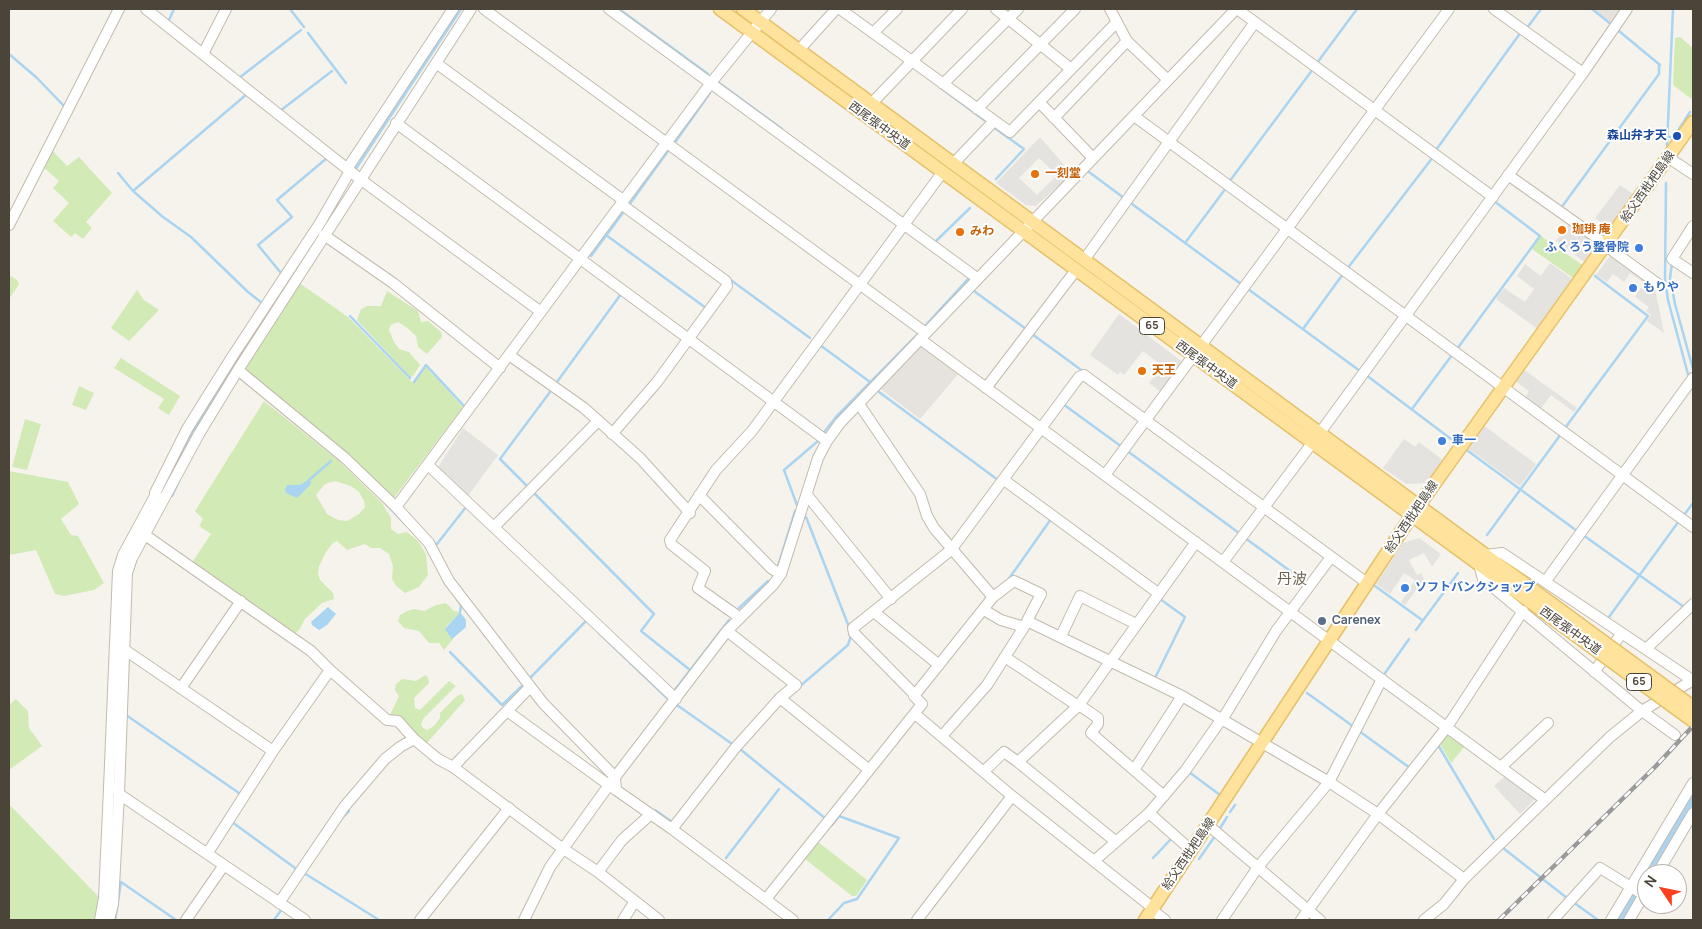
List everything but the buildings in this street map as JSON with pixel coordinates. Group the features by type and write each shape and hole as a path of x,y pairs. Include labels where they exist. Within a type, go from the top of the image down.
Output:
{"main road":[{"name":"西尾張中央道","path":"720,9 1023,232 1080,265"},
{"name":"西尾張中央道","path":"743,9 1031,221 1080,265 1589,638 1693,722"},
{"name":"給父西枇杷島線","path":"1150,913 1415,511 1607,245 1693,122"},
{"name":"西尾張中央道","path":"1589,638 1693,707"}],"street":[{"path":"9,225 119,9"},
{"path":"146,9 360,179 541,312"},
{"path":"203,54 226,9"},
{"path":"100,920 115,790 127,573 132,558 145,535 157,494 187,429 320,223 349,170 453,9"},
{"path":"109,920 113,904 118,571 122,555 157,494 198,434 324,235 471,9"},
{"path":"484,9 860,284 986,388 1544,799"},
{"path":"609,9 977,278"},
{"path":"396,508 666,142 771,9"},
{"path":"799,50 836,9"},
{"path":"840,9 1010,132 1116,23"},
{"path":"873,33 897,9"},
{"path":"872,104 962,9"},
{"path":"996,9 1071,69"},
{"path":"943,84 1018,9"},
{"path":"977,109 1075,9"},
{"path":"1110,9 1127,41 1168,80"},
{"path":"524,920 550,866 562,848 613,784 739,617 773,585 781,574 818,458 826,441 977,278 1023,232 1031,221 1236,9 1492,197"},
{"path":"1105,476 1449,9"},
{"path":"1494,9 1583,73"},
{"path":"1223,562 1583,73 1627,9"},
{"path":"986,388 1080,265 1255,22"},
{"path":"1054,118 1127,41"},
{"path":"436,63 726,282 727,286 657,382 612,434"},
{"path":"1039,102 1093,158"},
{"path":"1134,116 1693,527"},
{"path":"953,164 994,121"},
{"path":"396,123 826,441"},
{"path":"1669,158 1693,174"},
{"path":"739,617 698,588 705,571 671,544 670,540 716,470 752,431 942,173"},
{"path":"1508,175 1607,245 1658,284"},
{"path":"1693,226 1672,259 1693,273"},
{"path":"324,235 393,283 500,368"},
{"path":"509,356 584,408 640,458 690,512"},
{"path":"238,370 345,458 429,543 449,581 530,687 613,784"},
{"path":"766,899 868,769 922,704 854,633 853,628 951,550 1079,377 1084,375 1367,583"},
{"path":"1545,582 1693,378"},
{"path":"859,404 920,494 927,516 951,550 994,597"},
{"path":"494,526 598,421"},
{"path":"428,464 676,699"},
{"path":"1004,480 1158,593"},
{"path":"699,495 772,569 781,574"},
{"path":"807,495 890,599"},
{"path":"145,535 311,651 387,720 398,721 414,739 438,759 453,766 562,848 598,872 659,920"},
{"path":"1018,762 1079,705 1196,542"},
{"path":"1424,920 1444,904 1464,879 1544,799 1610,737 1642,711 1693,680 1502,553 1482,559 1483,579 1524,611 1642,711 1675,735"},
{"path":"1094,861 1149,813 1185,772 1221,720 1290,611 1331,557"},
{"path":"915,695 994,597 1014,581 1041,594 1026,624 987,685 942,736"},
{"path":"1061,636 1080,596 1136,624"},
{"path":"180,688 241,601"},
{"path":"1646,649 1693,604"},
{"path":"984,610 1001,620 1026,624 1061,636 1182,696 1328,782 1378,814 1464,879"},
{"path":"1301,920 1378,814 1447,727 1524,611"},
{"path":"874,612 939,665"},
{"path":"672,829 736,747 780,698 796,685 728,631"},
{"path":"1594,672 1622,633"},
{"path":"124,650 273,751"},
{"path":"1005,657 1098,718 1098,724 1091,733 1164,796"},
{"path":"207,854 273,751 330,670"},
{"path":"1222,920 1258,867 1328,782 1382,679"},
{"path":"453,766 530,687"},
{"path":"1134,770 1182,696"},
{"path":"780,698 868,769"},
{"path":"506,711 613,784 793,920"},
{"path":"915,714 1012,796 1094,861 1150,913 1165,920"},
{"path":"1501,767 1548,723"},
{"path":"280,903 344,807 385,759 414,739"},
{"path":"984,771 1004,752 1115,841"},
{"path":"1610,920 1693,783"},
{"path":"115,790 305,920"},
{"path":"917,920 1012,796"},
{"path":"420,920 509,808"},
{"path":"1149,813 1191,850"},
{"path":"1663,864 1693,813"},
{"path":"598,872 622,840 651,814"},
{"path":"1208,824 1320,920"},
{"path":"186,920 224,865"},
{"path":"1553,920 1600,868 1637,890"},
{"path":"623,920 636,901"},
{"path":"1629,920 1637,906"}],"shaded area":[{"path":"1594,9 1624,9 1613,25"},
{"path":"1040,137 1072,174 1036,206 1026,205 996,183","holes":["1039,158 1057,175 1037,195 1019,178"]},
{"path":"1620,185 1636,196 1612,230 1595,218"},
{"path":"1570,223 1601,245 1587,264 1556,241"},
{"path":"1612,253 1654,284 1664,333 1647,321 1651,315 1646,311 1649,307 1635,297 1644,283 1630,273 1624,282 1613,274 1607,282 1596,275"},
{"path":"1550,263 1575,281 1539,330 1496,299 1504,288 1525,302 1534,289 1517,276 1525,264 1541,276"},
{"path":"1119,314 1184,363 1162,393 1149,383 1162,366 1143,351 1124,375 1120,372 1118,375 1090,355"},
{"path":"921,343 960,372 920,419 879,388"},
{"path":"1523,369 1577,408 1574,412 1551,395 1540,410 1524,399 1529,391 1514,380"},
{"path":"1483,425 1536,464 1520,486 1467,448"},
{"path":"463,428 498,455 468,496 438,467"},
{"path":"1404,439 1415,447 1419,442 1443,460 1427,483 1406,484 1383,468"},
{"path":"1419,538 1441,554 1432,567 1424,553 1409,560 1417,575 1421,573 1424,579 1405,605 1401,602 1415,580 1404,573 1390,594 1376,584 1403,543"},
{"path":"1506,775 1536,798 1520,814 1494,786"}],"green space":[{"path":"1680,37 1693,48 1693,100 1673,85 1675,38"},
{"path":"51,149 67,166 79,157 112,193 86,222 92,228 83,239 75,233 71,237 53,221 69,203 53,188 59,181 42,166"},
{"path":"1541,236 1585,267 1576,280 1532,249"},
{"path":"9,275 17,280 19,284 9,299"},
{"path":"298,282 348,317 413,383 426,366 463,407 393,499 243,369"},
{"path":"137,290 144,300 159,310 129,341 111,328"},
{"path":"387,291 418,311 421,322 428,321 441,332 442,337 427,354 418,347 416,336 406,327 398,322 391,325 389,330 399,349 409,352 420,365 413,376 410,377 357,320 361,309 367,306 381,306"},
{"path":"121,358 180,396 169,415 158,408 164,399 114,368"},
{"path":"79,386 94,393 86,410 72,405"},
{"path":"264,401 340,462 382,503 391,518 391,529 398,534 407,532 418,541 426,554 428,575 419,587 405,593 396,586 392,579 393,566 389,554 380,548 371,548 365,544 347,550 337,541 326,552 319,566 318,574 320,580 333,593 334,599 322,603 305,619 299,630 294,634 191,564 211,534 199,526 203,519 195,511","holes":["335,481 351,486 359,492 365,507 359,514 347,521 338,520 327,514 316,495 325,484"]},
{"path":"25,419 41,424 27,470 12,467"},
{"path":"9,471 68,482 79,504 61,519 71,535 78,536 104,583 94,590 64,596 55,594 36,550 9,555"},
{"path":"446,603 454,611 460,612 446,627 453,639 444,650 439,643 429,643 419,631 404,628 398,621 400,615 407,611 414,609 424,611 436,605"},
{"path":"425,675 428,677 429,683 414,698 415,708 420,710 449,681 456,686 423,719 421,725 423,728 427,730 434,726 440,718 440,713 457,696 462,694 465,700 427,743 390,715 399,696 395,690 396,684 402,679 416,681"},
{"path":"16,699 28,711 29,728 42,746 9,770 9,705"},
{"path":"1447,731 1466,745 1451,763 1439,742"},
{"path":"9,804 99,898 94,920 9,920"},
{"path":"818,842 867,880 856,896 852,896 805,859"}],"water":[{"path":"308,480 311,481 310,485 297,498 286,493 287,485 300,485"},
{"path":"328,607 336,614 327,625 319,630 311,622"},
{"path":"460,612 466,620 466,627 452,639 445,629"},
{"path":"1693,791 1693,804 1657,864 1649,864"},
{"path":"1637,884 1637,897 1623,920 1615,920"}],"waterway":[{"path":"168,22 174,9"},
{"path":"290,9 304,27"},
{"path":"355,170 461,9"},
{"path":"619,9 708,74"},
{"path":"1317,63 1357,9"},
{"path":"1527,28 1541,9"},
{"path":"1592,9 1612,25"},
{"path":"1667,145 1673,9"},
{"path":"239,78 301,30"},
{"path":"1619,31 1660,65"},
{"path":"1436,150 1521,32"},
{"path":"308,33 346,83"},
{"path":"9,54 37,78 64,106"},
{"path":"1561,208 1659,74 1659,64"},
{"path":"1229,182 1313,69"},
{"path":"280,111 332,71"},
{"path":"718,82 782,129"},
{"path":"941,88 984,120"},
{"path":"676,141 710,93"},
{"path":"133,191 247,94"},
{"path":"1668,137 1674,137 1690,112"},
{"path":"996,129 1024,149 996,179"},
{"path":"629,205 668,151"},
{"path":"1347,269 1433,157"},
{"path":"281,273 258,245 292,217 277,200 327,158"},
{"path":"1089,172 1124,198"},
{"path":"118,173 133,191 163,217 191,237 262,303"},
{"path":"1666,183 1665,279 1668,300 1689,378"},
{"path":"1185,243 1226,188"},
{"path":"1457,349 1540,236 1494,201"},
{"path":"1132,204 1241,284"},
{"path":"935,242 970,208"},
{"path":"591,256 625,210"},
{"path":"606,235 707,307"},
{"path":"1672,263 1670,278 1675,304 1693,369"},
{"path":"1303,329 1343,274"},
{"path":"1565,428 1648,316 1595,276"},
{"path":"728,278 810,338"},
{"path":"924,327 968,279"},
{"path":"1248,289 1360,371"},
{"path":"974,291 1026,329"},
{"path":"557,382 621,294"},
{"path":"161,494 189,438 267,313"},
{"path":"350,316 410,378"},
{"path":"825,431 836,417 918,334"},
{"path":"1032,334 1084,372"},
{"path":"820,345 870,382"},
{"path":"1412,409 1452,355"},
{"path":"414,382 426,365 465,407 464,409"},
{"path":"1366,375 1455,442"},
{"path":"527,486 500,459 550,392"},
{"path":"879,392 998,480"},
{"path":"1063,404 1122,447"},
{"path":"1487,535 1561,434"},
{"path":"797,505 784,470 818,441"},
{"path":"1126,450 1239,533"},
{"path":"1468,451 1577,531"},
{"path":"309,480 331,461"},
{"path":"172,496 179,481"},
{"path":"535,494 654,614 641,631 690,670"},
{"path":"1684,515 1693,503"},
{"path":"386,504 406,525"},
{"path":"437,544 466,507"},
{"path":"778,566 795,511"},
{"path":"806,517 849,627"},
{"path":"1008,580 1051,519"},
{"path":"1609,617 1679,521"},
{"path":"1583,535 1684,607"},
{"path":"1245,538 1308,584"},
{"path":"1416,630 1458,573"},
{"path":"739,608 768,581"},
{"path":"1375,586 1422,620"},
{"path":"457,599 461,605 460,612"},
{"path":"1157,679 1155,678 1185,617 1160,599"},
{"path":"674,691 729,620"},
{"path":"531,677 586,621"},
{"path":"599,633 667,698"},
{"path":"799,687 848,645 851,636"},
{"path":"1383,676 1409,639"},
{"path":"450,652 502,705 522,686"},
{"path":"1307,693 1354,727"},
{"path":"677,705 735,746"},
{"path":"126,715 239,793 239,797"},
{"path":"1359,731 1410,768"},
{"path":"1438,745 1494,839"},
{"path":"740,749 826,819"},
{"path":"1189,772 1220,795"},
{"path":"726,858 779,789"},
{"path":"1230,812 1235,805"},
{"path":"341,819 349,811 346,809"},
{"path":"655,810 672,822 674,820"},
{"path":"828,920 844,903 857,899 899,838 839,816 831,824"},
{"path":"1219,830 1227,817"},
{"path":"232,822 295,868"},
{"path":"1199,859 1215,836"},
{"path":"1153,858 1172,838"},
{"path":"1503,848 1567,898"},
{"path":"304,873 379,920"},
{"path":"115,920 121,882 176,920"},
{"path":"1573,902 1598,920"},
{"path":"274,920 282,909"}],"railway":[{"path":"1499,920 1655,767 1693,726"}],"place":[{"name":"森山弁才天","path":"1677,136"},
{"name":"一刻堂","path":"1035,174"},
{"name":"珈琲 庵","path":"1562,230"},
{"name":"みわ","path":"960,232"},
{"name":"ふくろう整骨院","path":"1639,248"},
{"name":"もりや","path":"1633,288"},
{"name":"天王","path":"1142,371"},
{"name":"車一","path":"1442,441"},
{"name":"ソフトバンクショップ","path":"1405,588"},
{"name":"Carenex","path":"1322,621"}],"district":[{"name":"丹波","path":"1292,580"}]}
